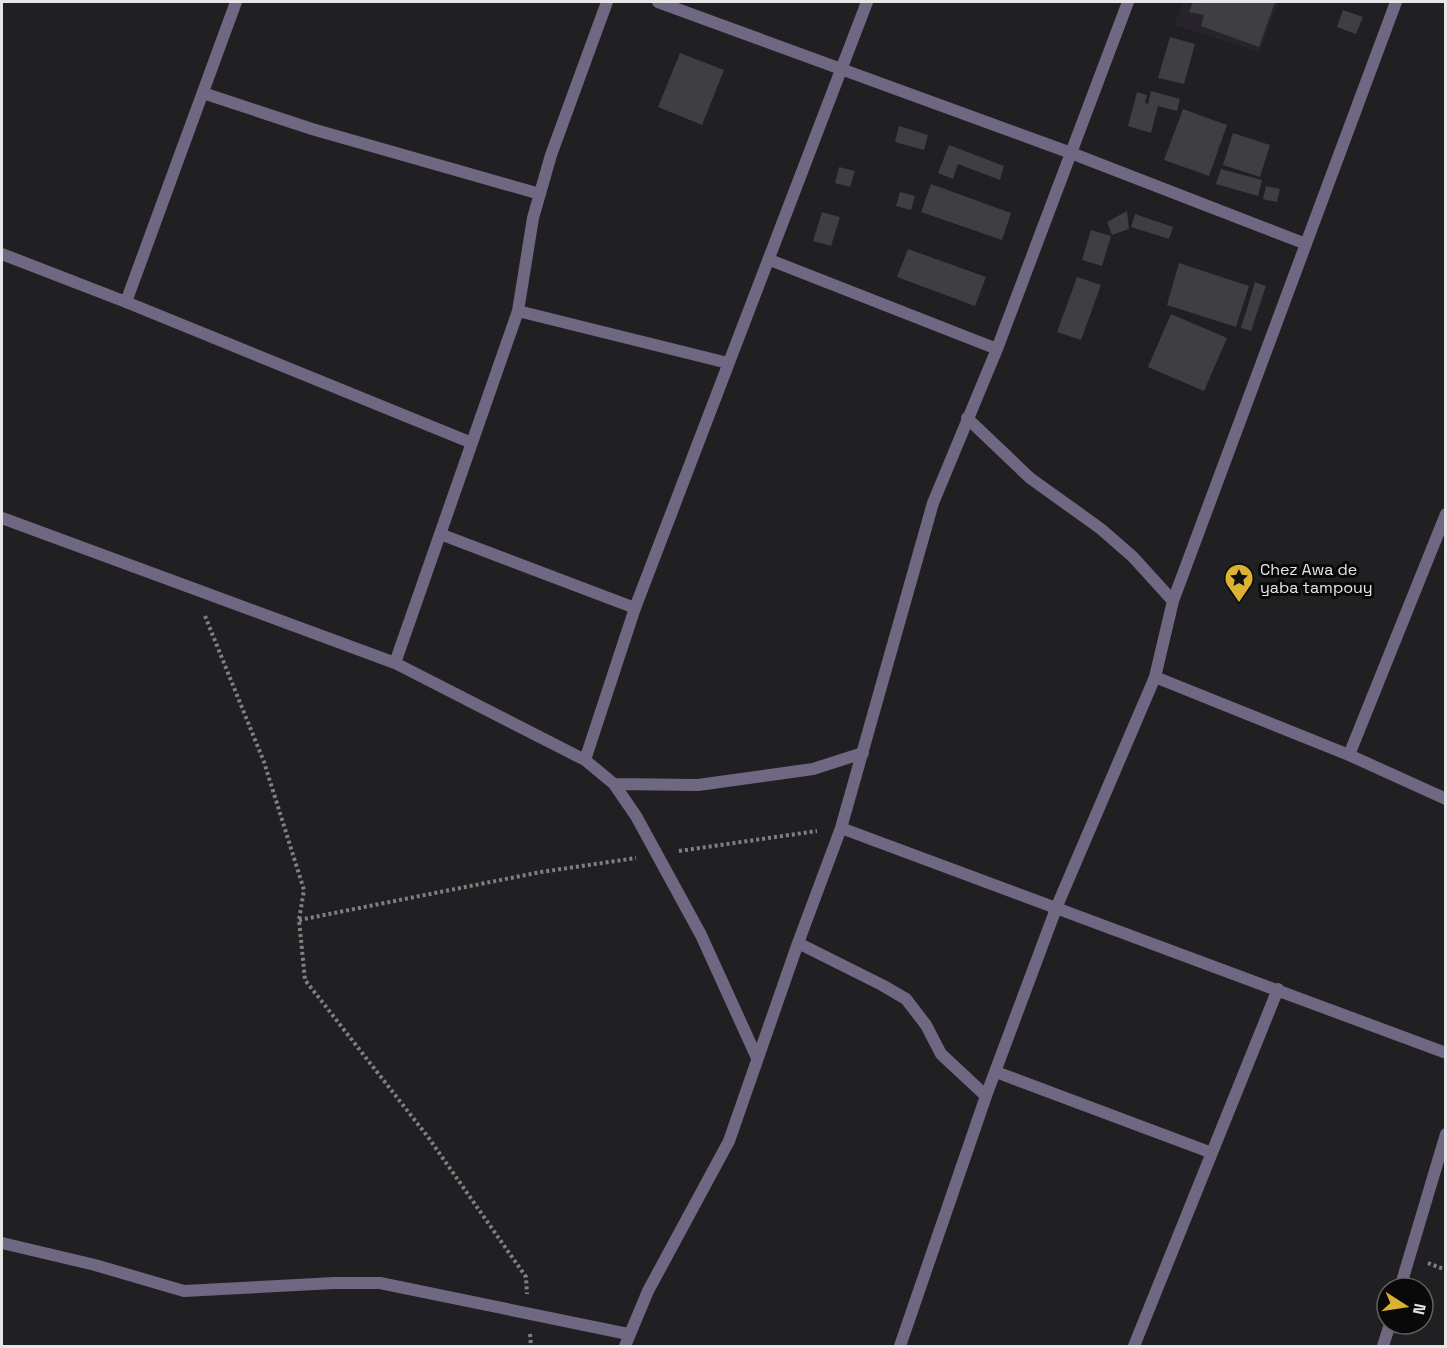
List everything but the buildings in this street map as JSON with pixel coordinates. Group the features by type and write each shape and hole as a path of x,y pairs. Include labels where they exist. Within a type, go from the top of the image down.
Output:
{"street":[{"path":"126,302 236,2"},
{"path":"395,663 518,311 533,218 551,154 607,2"},
{"path":"658,2 1071,153 1305,244"},
{"path":"585,760 635,608 867,2"},
{"path":"2,1243 95,1265 184,1291 334,1283 380,1283 529,1314 626,1340 729,1141 798,943 842,828 933,502 997,349 1128,2"},
{"path":"900,1347 986,1096 1056,906 1155,677 1173,601 1396,2"},
{"path":"203,93 312,129 540,194"},
{"path":"2,254 472,443"},
{"path":"770,260 997,349"},
{"path":"518,311 728,363"},
{"path":"967,418 1030,478 1101,529 1133,557 1173,601"},
{"path":"1349,755 1446,514"},
{"path":"2,518 395,663 585,760 614,784 657,855 701,935 757,1058"},
{"path":"440,534 635,608"},
{"path":"1155,677 1349,755 1446,799"},
{"path":"614,784 698,785 813,769 863,753"},
{"path":"842,828 1446,1053"},
{"path":"798,943 882,984 906,999 926,1025 941,1054 986,1096"},
{"path":"1134,1347 1278,989"},
{"path":"996,1072 1212,1153"},
{"path":"1405,1276 1446,1134"}],"path":[{"path":"194,588 267,773 304,890 299,920 305,980 428,1137 526,1277 531,1347"},
{"path":"299,920 541,872 842,828"}],"shaded area":[{"path":"1183,2 1278,2 1260,52 1174,25"}],"place":[{"name":"Chez Awa de yaba tampouy","path":"1239,604"}]}
